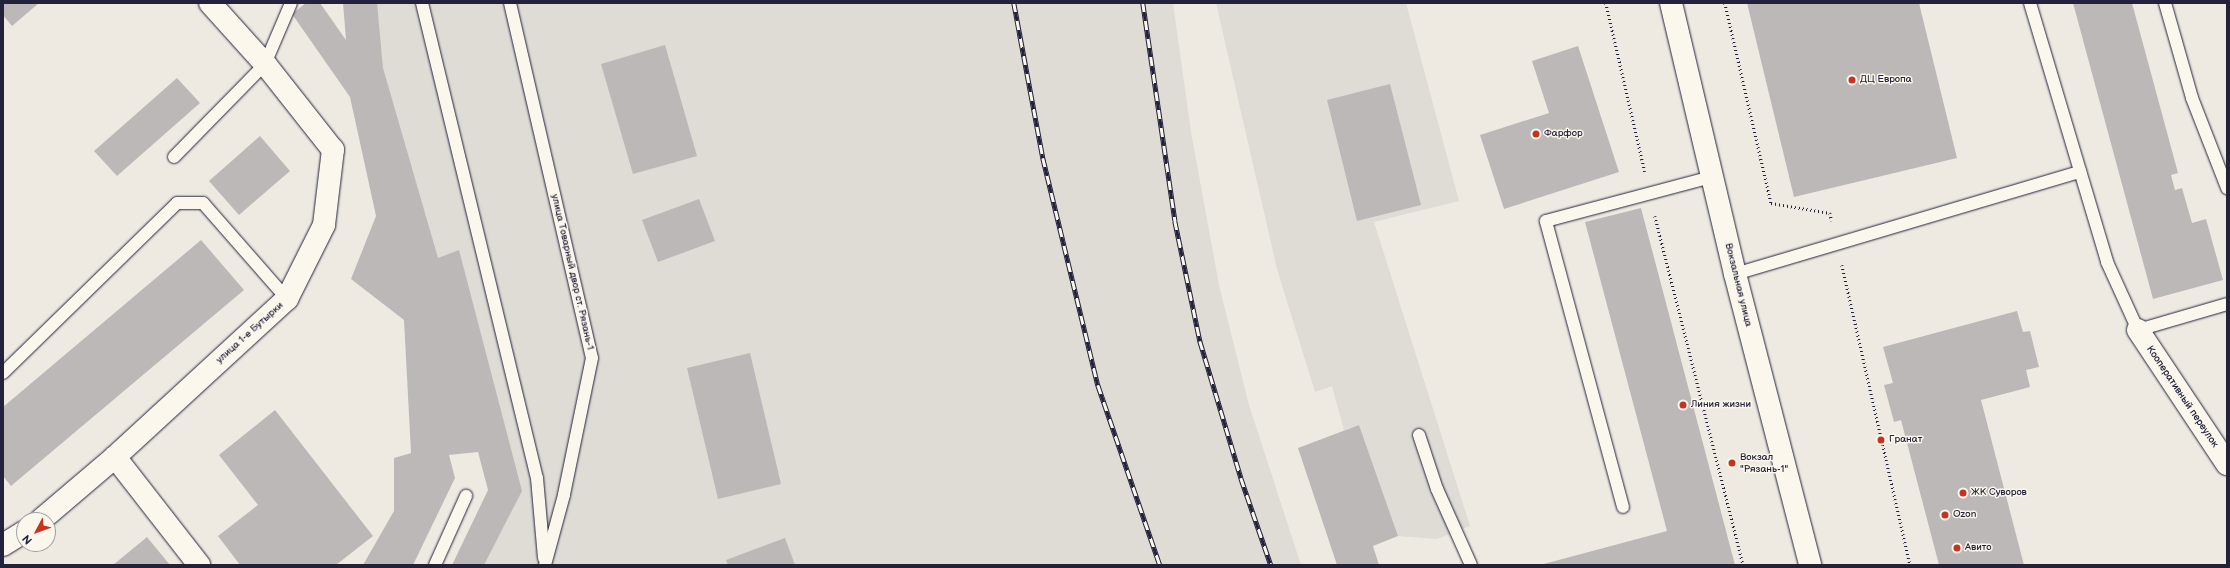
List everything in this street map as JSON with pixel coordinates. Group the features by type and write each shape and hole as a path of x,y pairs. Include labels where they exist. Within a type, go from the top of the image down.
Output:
{"street":[{"name":"улица 1-е Бутырки","path":"50,512 115,457 287,299 324,225 333,150 264,64 210,3"},
{"name":"Вокзальная улица","path":"1671,3 1711,177 1810,565"},
{"name":"Кооперативный переулок","path":"2138,330 2227,464"},
{"path":"115,457 199,565"},
{"path":"3,546 16,537"}],"lane":[{"path":"174,157 264,64 291,3"},
{"path":"422,3 537,478 544,565"},
{"name":"улица Товарный двор ст. Рязань-1","path":"510,3 592,358 564,495 544,565"},
{"path":"2030,3 2107,262 2138,330 2227,304"},
{"path":"2165,3 2192,98 2227,188"},
{"path":"1735,274 2080,172"},
{"path":"1623,507 1546,221 1711,177"},
{"path":"3,373 177,203 203,203 287,299"},
{"path":"1419,435 1438,488 1471,565"},
{"path":"435,565 466,496"}],"path":[{"path":"1606,3 1650,193 1743,565"},
{"path":"1725,3 1770,203 1830,213 1910,565"}],"shaded area":[{"path":"346,3 1173,3 1191,132 1219,285 1249,405 1301,565 468,565 496,467"},
{"path":"1216,3 1406,3 1459,201 1374,222 1470,526 1437,539 1398,536 1359,425 1344,430 1332,386 1315,392 1277,269"}],"building":[{"path":"3,3 39,3 12,26 3,15"},
{"path":"306,3 320,3 346,40 343,3 377,3 383,68 438,258 459,250 522,491 484,565 452,565 488,490 478,452 449,455 455,478 413,565 363,565 394,511 394,458 411,453 404,320 351,279 376,216 350,97 292,14"},
{"name":"ДЦ Европа","path":"1747,3 1919,3 1957,158 1794,197"},
{"path":"2073,3 2132,3 2178,173 2171,175 2175,190 2182,188 2192,223 2206,219 2223,280 2153,299"},
{"path":"665,45 697,156 633,174 601,64"},
{"path":"1578,46 1619,172 1504,209 1480,135 1549,113 1532,61"},
{"path":"177,78 200,103 117,176 94,151"},
{"path":"1390,84 1421,205 1357,221 1327,100"},
{"path":"260,136 290,171 239,215 209,181"},
{"path":"699,199 715,241 658,262 642,220"},
{"path":"1641,208 1735,565 1540,565 1667,531 1585,222"},
{"path":"201,240 244,290 11,486 3,476 3,407"},
{"name":"ЖК Суворов","path":"2017,311 2023,332 2030,331 2039,367 2026,370 2030,387 1981,400 2024,565 1939,565 1901,420 1894,422 1884,385 1893,383 1883,347"},
{"path":"750,353 781,484 718,499 687,368"},
{"path":"275,410 373,536 336,565 240,565 218,536 258,505 219,455"},
{"path":"1359,425 1398,536 1373,546 1379,565 1337,565 1298,448"},
{"path":"147,537 170,565 113,565"},
{"path":"785,538 795,565 728,565 726,560"}],"railway":[{"path":"1014,3 1043,158 1098,385 1160,565"},
{"path":"1143,3 1175,221 1200,341 1241,478 1271,565"}],"place":[{"name":"ДЦ Европа","path":"1852,80"},
{"name":"Фарфор","path":"1536,134"},
{"name":"Линия жизни","path":"1683,405"},
{"name":"Гранат","path":"1881,440"},
{"name":"Вокзал \"Рязань-1\"","path":"1732,463"},
{"name":"ЖК Суворов","path":"1963,493"},
{"name":"Ozon","path":"1945,515"},
{"name":"Авито","path":"1957,548"}]}
